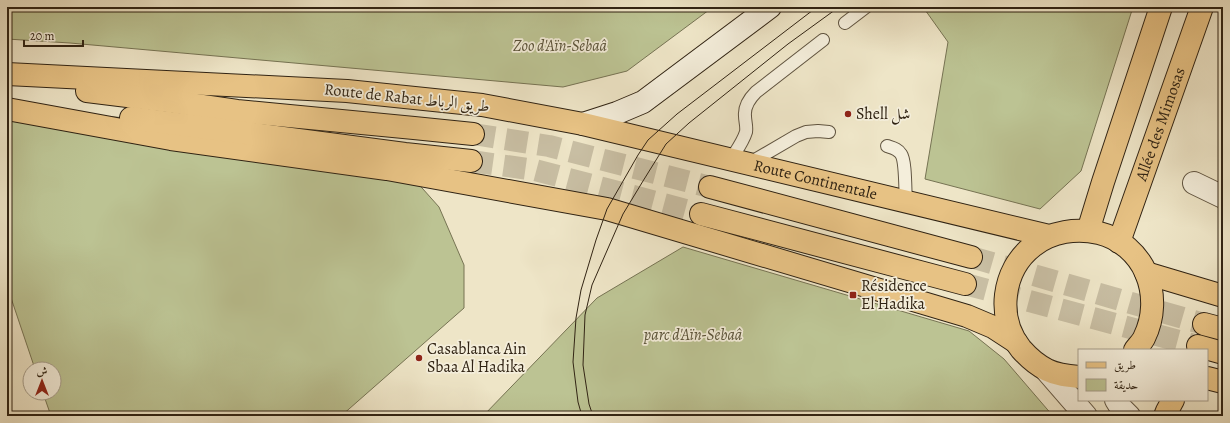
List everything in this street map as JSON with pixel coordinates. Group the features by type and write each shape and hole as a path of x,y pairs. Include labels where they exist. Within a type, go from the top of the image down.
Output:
{"main road":[{"name":"Route de Rabat طريق الرباط","path":"7,74 347,91 482,105 583,124 617,113 643,102 770,7"},
{"path":"1088,231 1161,7"},
{"name":"Allée des Mimosas","path":"1119,242 1202,7"},
{"path":"7,81 237,111 473,134"},
{"path":"7,105 162,122 405,154 471,161"},
{"path":"7,109 172,139 387,169 607,209 967,316 993,327 1016,342"},
{"name":"Route Continentale","path":"583,124 1048,236"},
{"path":"1194,184 1223,197"},
{"path":"710,187 971,257"},
{"path":"701,214 965,284"},
{"path":"1086,416 1046,370 1029,358 1016,342 1008,326 1005,308 1006,291 1011,274 1021,258 1033,246 1048,236 1068,231 1088,231 1104,234 1119,242 1134,253 1146,273 1152,295 1151,318 1143,339 1136,349"},
{"path":"1146,273 1223,296"},
{"path":"1198,346 1223,353"},
{"path":"1046,370 1078,377"},
{"path":"1208,378 1223,382"},
{"path":"1117,401 1129,416"},
{"path":"1165,416 1166,410 1172,401"}],"lane":[{"path":"845,23 866,7"},
{"path":"739,162 746,133 747,124 745,116 749,98 823,40"},
{"path":"739,162 806,132 829,132"},
{"path":"887,146 896,149 902,155 904,164 906,202"}],"green space":[{"name":"Zoo d'Aïn-Sebaâ","path":"7,7 713,7 627,71 563,87 70,43 7,39"},
{"path":"923,7 1133,7 1081,171 1040,209 925,179 948,42"},
{"path":"7,111 184,121 398,161 439,207 464,265 464,308 341,416 51,416 46,401 62,401 62,361 32,361 7,286"},
{"name":"parc d'Aïn-Sebaâ","path":"683,247 969,331 1004,359 1053,416 483,416 597,298"}],"tunnel":[{"path":"473,134 549,146 710,187"},
{"path":"471,161 535,170 701,214"},
{"path":"971,257 1204,324"},
{"path":"965,284 1198,346"}],"tram line":[{"path":"582,416 578,402 573,362 576,318 581,290 607,209 638,155 648,140 677,114 817,7"},
{"path":"593,416 589,404 583,365 585,315 592,285 623,214 666,144 689,123 788,44 839,7"}],"place":[{"name":"Shell شل","path":"848,114"},
{"name":"Résidence El Hadika","path":"853,295"},
{"name":"Casablanca Ain Sbaa Al Hadika","path":"419,358"}]}
